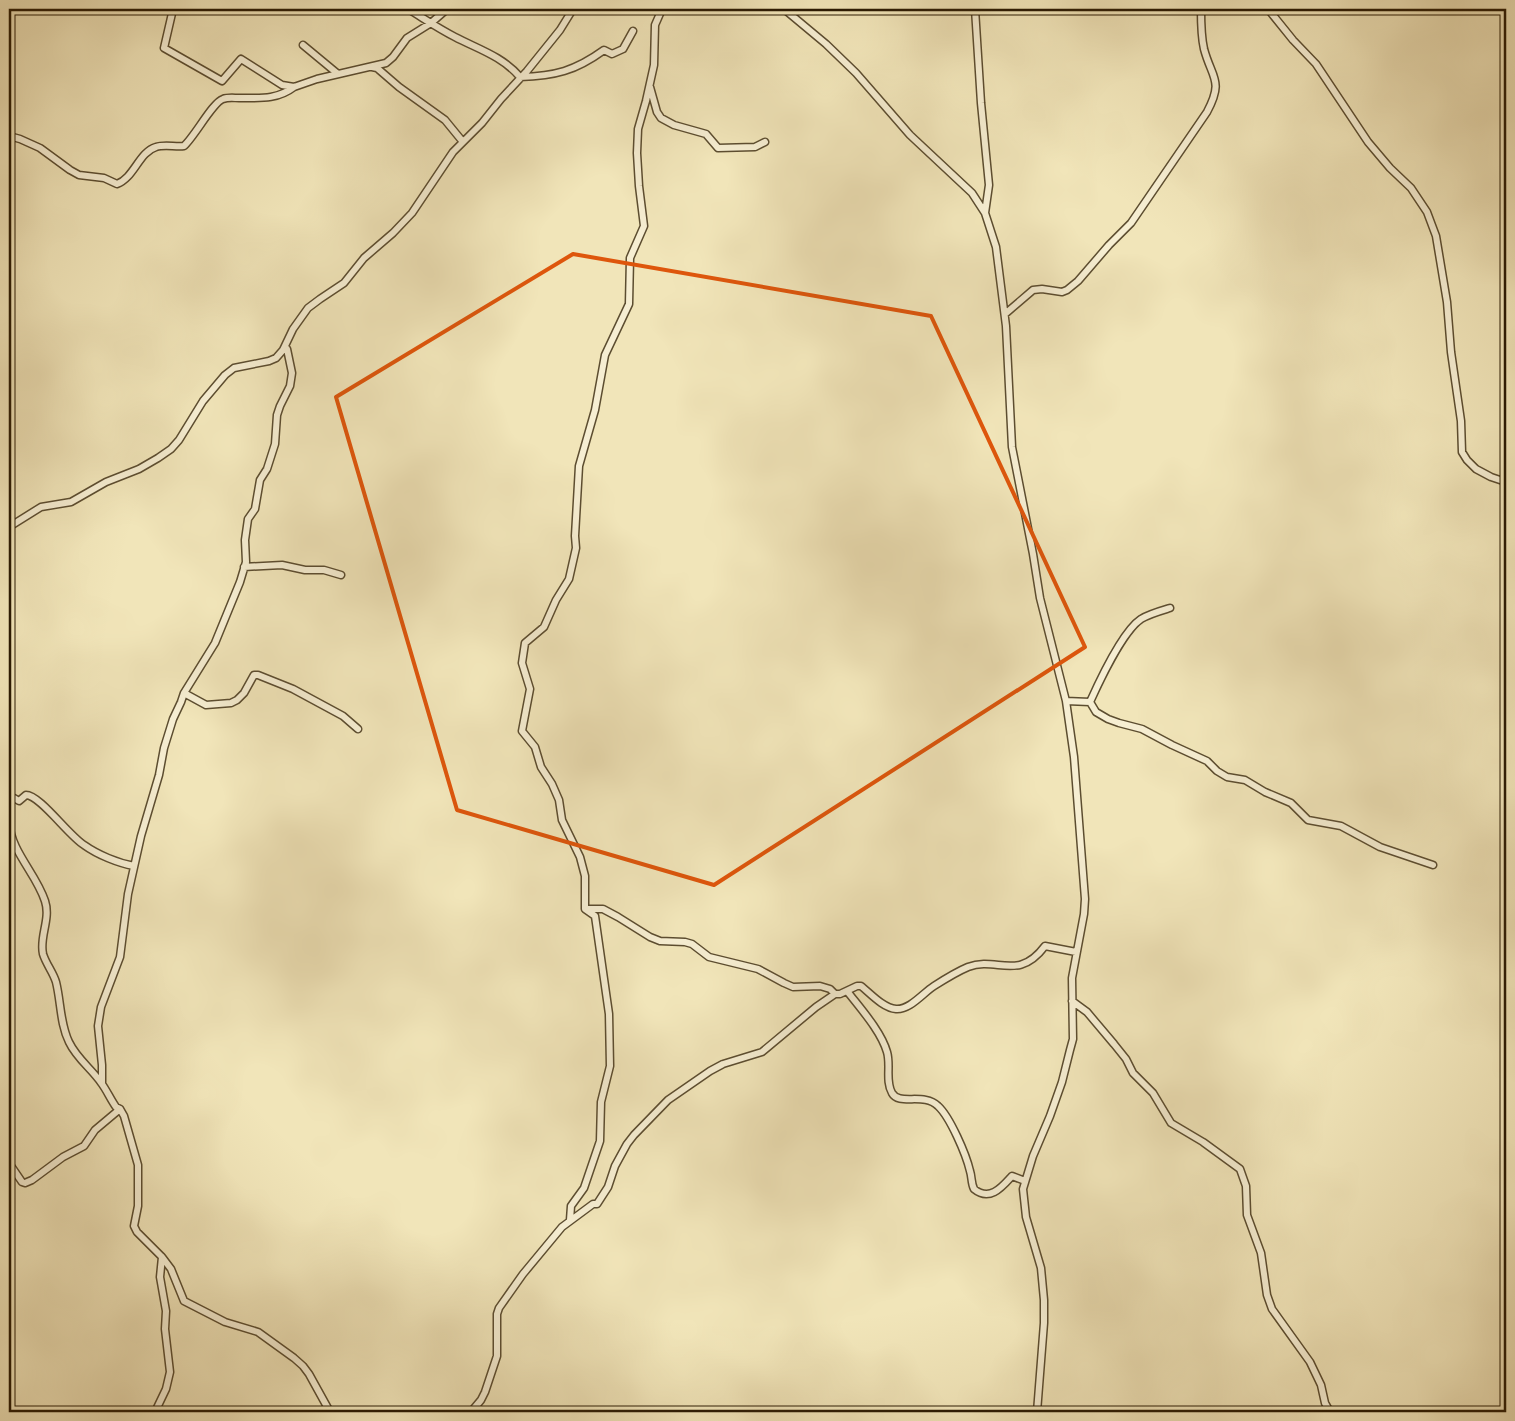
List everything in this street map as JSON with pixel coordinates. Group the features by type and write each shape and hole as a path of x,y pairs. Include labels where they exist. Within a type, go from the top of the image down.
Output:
{"street":[{"path":"173,9 164,48 222,81 242,59 282,85 294,87"},
{"path":"408,9 502,60 520,77"},
{"path":"9,136 40,148 70,170 79,174 104,178 116,184 125,179 149,150 157,146 184,146 215,105 224,98 271,98 280,96 294,87 338,74 372,67 390,60 407,38 431,23 447,9"},
{"path":"9,527 41,507 71,502 106,482 158,458 171,449 203,401 225,375 234,368 276,358 283,350 300,317 320,299 344,283 364,258 393,233 412,213 453,152 482,123 560,30 573,9"},
{"path":"586,909 585,876 580,857 562,820 559,800 552,784 541,767 535,748 522,731 530,689 522,667 522,657 525,642 544,627 556,600 570,576 576,548 579,466 595,410 605,355 628,304 630,258 644,226 639,186 638,129 656,52 654,40 655,25 662,9"},
{"path":"784,9 826,44 856,73 910,135 977,198 985,213 996,248 1005,314 1012,447 1040,598 1066,701 1076,775 1085,900 1072,978 1072,1038 1067,1062 1050,1116 1033,1156 1025,1181 1023,1196 1026,1217 1041,1268 1044,1300 1037,1412"},
{"path":"975,9 989,185 985,213"},
{"path":"1005,314 1033,290 1042,289 1062,292 1078,282 1135,217 1207,112 1215,96 1216,82 1204,50 1201,9"},
{"path":"1268,9 1293,40 1316,64 1368,142 1390,168 1411,188 1427,212 1436,236 1447,302 1451,352 1461,421 1462,452 1476,469 1506,482"},
{"path":"520,77 572,69 604,50 612,54 623,49 633,31"},
{"path":"303,44 338,74"},
{"path":"372,67 377,68 445,120 463,142"},
{"path":"650,84 657,112 666,122 706,134 718,148 755,147 765,142"},
{"path":"102,1083 98,1035 99,1017 105,993 120,957 125,909 141,836 173,719 182,702 184,693 216,643 244,567 248,518 255,509 260,480 267,469 275,444 277,415 290,386 292,373 287,349 283,350"},
{"path":"244,567 282,565 305,570 324,570 341,575"},
{"path":"1090,702 1103,674 1130,628 1140,620 1170,608"},
{"path":"184,693 206,705 232,703 237,700 254,675 258,675 294,688 343,716 358,729"},
{"path":"1066,701 1090,702"},
{"path":"1090,702 1096,712 1108,719 1142,729 1207,761 1216,771 1227,777 1245,780 1265,792 1291,803 1308,820 1335,824 1380,847 1433,864"},
{"path":"9,800 14,798 19,801 26,795 35,798 82,844 97,853 134,866"},
{"path":"9,822 14,846 29,868 45,902 47,918 42,949 56,984 63,1022 69,1041 78,1057 102,1083 116,1108 120,1109 124,1116 138,1165 138,1206 134,1226 137,1232 171,1269 184,1301 225,1322 258,1332 294,1358 309,1374 330,1412"},
{"path":"586,909 603,909 650,938 660,941 692,944 709,957 758,969 784,984 793,987 820,986 830,989 835,994"},
{"path":"570,1220 571,1206 584,1188 600,1141 601,1102 610,1066 609,1014 604,969 595,916 586,909"},
{"path":"471,1412 485,1392 497,1356 497,1314 499,1308 523,1274 562,1227 597,1203 608,1186 627,1144 668,1100 710,1071 724,1064 762,1052 816,1007 835,994 840,994 857,986 861,986 883,1004 899,1009 916,1000 942,981 970,966 1015,966 1037,957 1045,946 1076,952"},
{"path":"847,991 884,1044 888,1059 889,1085 894,1096 903,1099 925,1099 932,1101 941,1110 960,1145 970,1170 974,1189 982,1194 990,1194 996,1193 1012,1176 1025,1181"},
{"path":"1072,1001 1087,1012 1126,1058 1133,1072 1153,1093 1171,1124 1203,1142 1240,1169 1246,1186 1247,1215 1261,1253 1272,1309 1310,1362 1321,1385 1325,1402 1330,1412"},
{"path":"9,1163 22,1182 25,1183 32,1180 63,1157 84,1146 94,1130 120,1109"},
{"path":"154,1412 168,1384 170,1372 165,1329 166,1311 160,1277 162,1257"}],"highlighted area":[{"path":"573,254 931,316 1085,647 714,885 457,810 336,397"}]}
